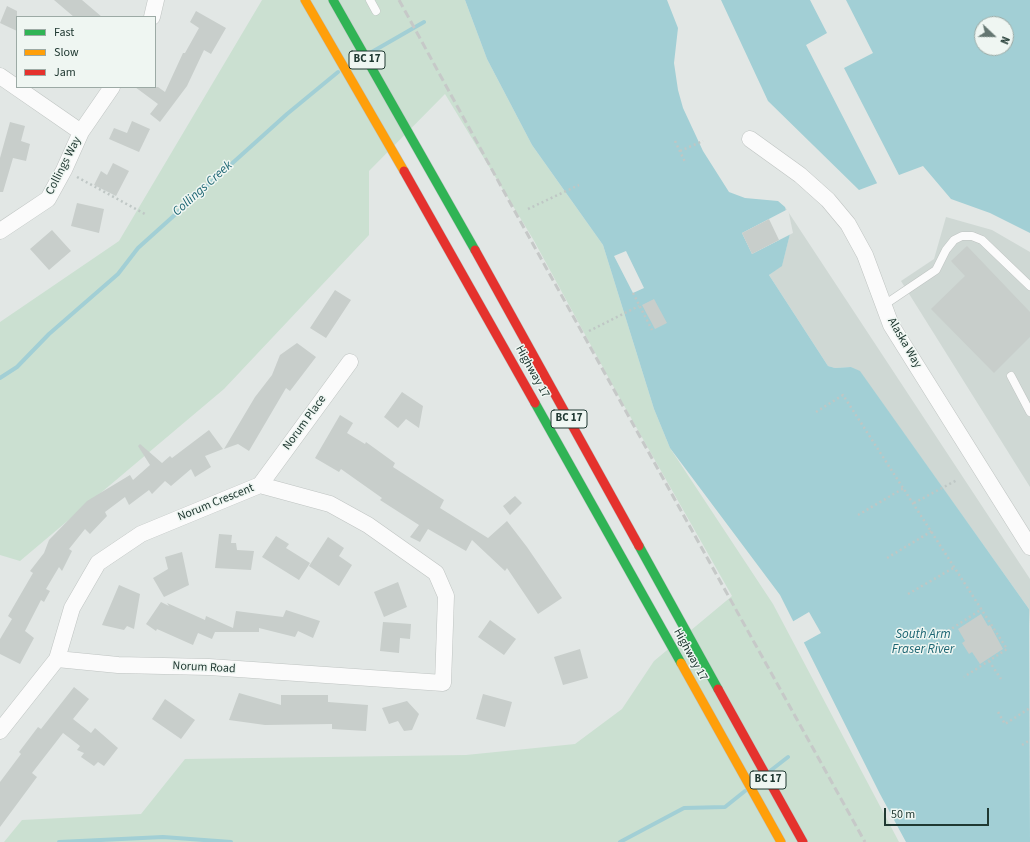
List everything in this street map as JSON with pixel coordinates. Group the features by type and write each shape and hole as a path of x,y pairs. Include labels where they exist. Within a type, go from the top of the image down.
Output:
{"highway":[{"name":"Highway 17","path":"305,0 455,260 779,838"},
{"name":"Highway 17","path":"333,0 508,309 803,842"}],"street":[{"path":"152,16 156,0"},
{"path":"0,76 16,87"},
{"path":"17,88 81,132"},
{"name":"Collings Way","path":"0,231 48,199 64,170 81,132 111,88"},
{"name":"Alaska Way","path":"750,139 800,175 828,200 848,224 865,255 891,325 1030,547"},
{"name":"Norum Place","path":"260,485 350,362"},
{"name":"Norum Crescent","path":"57,659 72,608 98,563 141,534 260,485 330,504 368,525 436,573 446,596 443,683"},
{"path":"0,731 57,659"},
{"name":"Norum Road","path":"57,659 118,665 209,667 443,683"}],"lane":[{"path":"370,0 376,11"},
{"path":"884,305 936,270 946,250 954,240 962,236 972,236 982,240 1030,286"},
{"path":"1012,376 1030,412"}],"path":[{"path":"675,141 685,162"},
{"path":"680,151 703,141"},
{"path":"64,170 145,214"},
{"path":"528,209 579,185"},
{"path":"633,293 652,330"},
{"path":"589,331 639,306"},
{"path":"816,412 842,395 914,503 1007,649 964,676"},
{"path":"914,503 957,480"},
{"path":"858,515 904,488"},
{"path":"887,558 932,531"},
{"path":"908,594 954,566"},
{"path":"948,631 982,609"},
{"path":"989,660 1001,679"},
{"path":"998,712 1005,724 1030,708"},
{"path":"1022,745 1030,740"}],"shaded area":[{"path":"785,207 1030,579 1030,626 1029,609 860,372 851,367 835,368 828,366 769,275 782,265 791,230"},
{"path":"946,217 992,230 1030,252 1030,487 901,281 934,259"}],"green space":[{"path":"262,0 465,0 487,59 532,145 603,245 654,409 670,448 773,604 899,842 4,842 22,820 141,814 185,759 466,755 575,744 622,709 654,661 732,596 618,395 533,239 445,94 369,171 369,235 224,389 20,561 0,555 0,322 119,241"}],"water":[{"name":"South Arm Fraser River","path":"465,0 667,0 678,28 674,63 678,90 683,108 703,151 729,192 745,198 778,201 785,207 791,230 782,266 769,275 828,366 835,368 851,367 860,371 1029,609 1030,842 906,842 880,794 780,595 670,448 654,409 603,245 532,145 487,59"},
{"path":"721,0 1030,0 1030,233 990,213 951,199 923,166 859,190 768,101"}],"pier":[{"path":"810,0 846,0 873,53 844,68 900,177 878,185 806,45 827,33"},
{"path":"788,209 793,233 752,254 742,233"},
{"path":"626,251 644,288 633,293 614,256"},
{"path":"809,612 821,633 803,643 792,622"}],"building":[{"path":"54,0 82,0 101,16 73,16"},
{"path":"7,6 17,11 16,31 0,23"},
{"path":"196,11 226,28 211,54 204,50 187,86 160,122 150,114 158,104 136,88 158,87 165,92 183,53 185,53 199,28 190,22"},
{"path":"132,121 150,129 139,152 109,139 114,128 127,133"},
{"path":"10,122 25,126 21,141 30,144 26,161 13,158 3,192 0,192 0,158"},
{"path":"113,163 129,171 116,196 94,185 101,171 107,175"},
{"path":"77,203 104,209 99,233 71,226"},
{"path":"769,219 779,240 752,254 742,233"},
{"path":"52,230 71,251 49,270 30,249"},
{"path":"967,246 1030,312 1030,337 994,373 931,309 965,276 951,261"},
{"path":"335,290 351,300 326,338 310,328"},
{"path":"654,299 667,323 655,329 642,305"},
{"path":"297,343 316,357 290,391 286,388 249,451 238,444 224,449 255,397 272,375 280,355"},
{"path":"402,392 423,406 419,428 406,419 398,428 384,417"},
{"path":"340,415 353,423 347,433 365,444 366,442 395,463 393,467 444,500 440,508 488,538 507,521 562,598 538,614 507,568 505,571 472,540 466,551 428,529 420,542 410,537 419,525 380,500 382,498 341,469 339,472 315,458"},
{"path":"209,430 223,449 205,456 211,467 195,477 191,469 171,486 165,481 152,494 149,490 129,505 125,497 105,512 107,516 90,534 85,529 69,549 72,551 62,571 59,567 46,589 50,591 44,602 41,600 25,631 34,638 20,664 0,654 0,639 12,619 8,616 33,573 30,571 44,553 49,540 87,501 130,475 133,480 150,465 138,446 140,444 162,463 170,456 172,458"},
{"path":"515,496 522,503 510,515 503,506"},
{"path":"219,534 232,535 231,543 236,543 237,550 254,551 251,570 215,568"},
{"path":"276,536 289,544 286,548 310,563 299,580 262,557"},
{"path":"328,537 344,548 339,556 352,565 339,586 309,566"},
{"path":"182,552 189,585 164,597 153,578 168,569 165,557"},
{"path":"398,582 407,607 384,617 374,592"},
{"path":"119,585 140,594 134,629 127,626 124,630 102,625"},
{"path":"161,602 169,606 167,603 205,620 206,616 233,628 236,611 283,617 286,610 320,621 313,638 298,631 295,637 259,628 259,632 215,632 212,639 198,633 193,645 157,629 156,631 146,624"},
{"path":"981,614 988,626 990,625 1003,649 980,664 972,652 969,654 962,643 965,641 958,629"},
{"path":"490,620 516,639 504,655 478,637"},
{"path":"383,622 411,624 410,639 400,638 399,653 380,651"},
{"path":"580,649 588,678 563,685 554,657"},
{"path":"74,687 89,699 73,719 91,733 95,728 118,748 104,766 98,762 94,766 81,757 84,753 77,750 80,746 63,733 32,773 37,777 0,827 0,782 21,754 19,752 38,727 41,729"},
{"path":"239,693 281,705 281,695 328,695 328,702 368,705 366,731 332,729 332,724 265,725 229,720"},
{"path":"483,694 512,702 505,727 476,719"},
{"path":"165,699 195,720 181,739 152,719"},
{"path":"407,701 419,714 412,730 404,731 398,721 389,724 382,708"}],"waterway":[{"name":"Collings Creek","path":"370,53 424,22"},
{"name":"Collings Creek","path":"0,378 17,367 49,334 118,274 138,248 287,114 338,72"},
{"path":"770,771 788,757"},
{"path":"620,842 684,808 725,807 745,791"},
{"path":"59,842 163,837 231,842"}],"railway":[{"path":"399,0 865,842"}],"traffic: fast":[{"path":"333,0 475,250"},
{"path":"535,403 681,663"},
{"path":"639,546 718,689"}],"traffic: slow":[{"path":"305,0 404,171"},
{"path":"681,663 781,842"}],"traffic: jam":[{"path":"404,171 535,403"},
{"path":"475,250 639,546"},
{"path":"718,689 803,842"}]}
